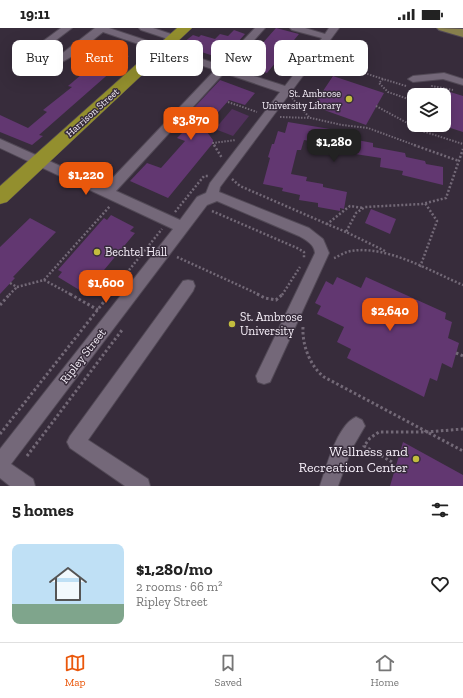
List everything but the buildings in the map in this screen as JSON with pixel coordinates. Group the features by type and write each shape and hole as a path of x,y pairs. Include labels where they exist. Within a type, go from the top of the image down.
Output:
{"highway":[{"name":"Harrison Street","path":"172,40 179,33"},
{"name":"Harrison Street","path":"0,197 136,73"}],"main road":[{"path":"443,28 463,33"}],"street":[{"path":"66,28 34,52 34,58 46,64 54,63 62,59 101,28 136,40"},
{"path":"249,40 260,28"},
{"path":"295,28 327,37"},
{"name":"Ripley Street","path":"326,40 334,28"},
{"path":"151,29 179,33"},
{"path":"107,192 215,76"},
{"path":"243,76 286,90"},
{"name":"Ripley Street","path":"0,465 113,317 176,224 202,201 222,198 214,186 297,76"},
{"path":"413,79 444,76 463,82"},
{"path":"0,143 176,224"},
{"path":"222,198 304,232 315,239 321,247 322,254 264,376"},
{"path":"141,486 76,442 188,286"},
{"path":"329,486 344,445 356,426"},
{"path":"0,465 26,486"}],"path":[{"path":"368,74 410,88"},
{"path":"383,79 379,83 390,93"},
{"path":"431,88 432,86 444,88"},
{"path":"451,89 455,90"},
{"path":"286,90 311,118"},
{"path":"384,93 390,93 407,99"},
{"path":"228,102 266,116 311,118 342,125 368,128 459,161"},
{"path":"376,106 407,122"},
{"path":"425,132 463,144"},
{"path":"250,137 213,143 224,172 240,186 463,285"},
{"path":"327,224 350,206 364,208 425,203 446,198 463,149"},
{"path":"0,434 98,310 176,224 204,176 224,172"},
{"path":"207,217 222,198"},
{"path":"420,266 437,221 425,203"},
{"path":"0,305 17,287 44,280 110,206"},
{"path":"346,232 356,213 364,208"},
{"path":"177,257 265,298 276,300 284,294 304,259 304,252 212,211"},
{"path":"332,264 335,257 350,251 370,250 388,253"},
{"path":"173,262 182,251"},
{"path":"44,280 113,317"},
{"path":"10,283 17,287"},
{"path":"303,320 302,334 306,350 321,375 339,386 463,451"},
{"path":"27,456 127,324"},
{"path":"456,353 463,356"},
{"path":"392,462 364,446 370,438 379,432 426,432 463,429"}],"shaded area":[{"path":"232,109 249,116 233,136 215,129"}],"place":[{"name":"St. Ambrose University Library","path":"349,99"},
{"name":"Bechtel Hall","path":"97,252"},
{"name":"St. Ambrose University","path":"232,324"},
{"name":"Wellness and Recreation Center","path":"416,459"}]}
